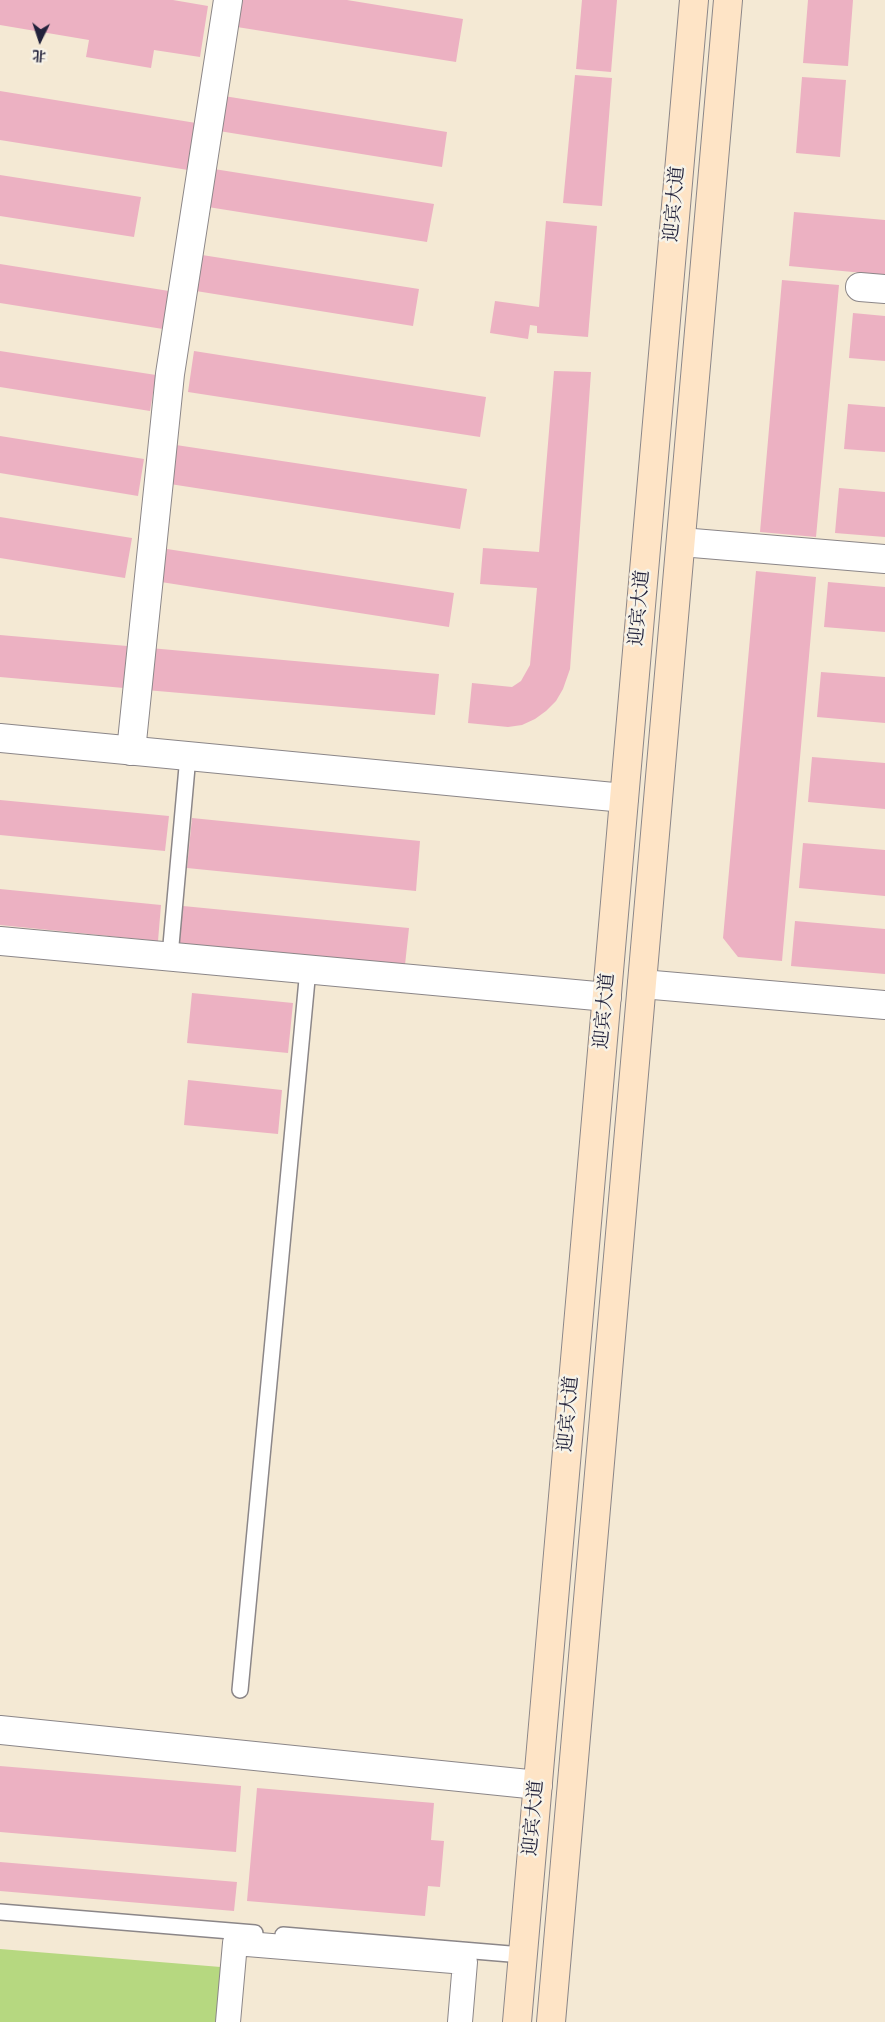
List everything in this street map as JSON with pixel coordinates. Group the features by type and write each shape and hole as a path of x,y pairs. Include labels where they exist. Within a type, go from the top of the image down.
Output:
{"main road":[{"name":"迎宾大道","path":"517,2022 694,0"},
{"name":"迎宾大道","path":"552,2022 728,0"}],"street":[{"path":"131,751 170,374 228,0"},
{"path":"681,542 885,559"},
{"path":"0,738 624,798"},
{"path":"0,941 607,997"},
{"path":"642,984 885,1005"},
{"path":"0,1730 538,1785"},
{"path":"228,2022 235,1943 465,1962 460,2022"}],"lane":[{"path":"170,956 188,756"},
{"path":"240,1690 308,969"},
{"path":"0,1912 522,1955"}],"green space":[{"path":"0,1949 233,1968 228,2022 0,2022"}],"building":[{"path":"0,0 173,0 208,6 200,57 154,50 151,68 86,57 89,40 0,25"},
{"path":"242,0 347,0 463,19 456,62 237,27"},
{"path":"582,0 617,0 611,72 576,69"},
{"path":"808,0 853,0 848,66 803,63"},
{"path":"575,75 612,78 602,206 563,203"},
{"path":"802,77 846,80 840,157 796,153"},
{"path":"0,91 196,123 188,170 0,140"},
{"path":"224,96 447,132 442,167 219,131"},
{"path":"214,169 434,204 427,242 208,207"},
{"path":"0,175 141,197 134,237 0,216"},
{"path":"794,212 885,220 885,275 789,266"},
{"path":"546,221 597,226 588,337 537,333 537,326 530,325 528,339 490,333 495,301 539,307"},
{"path":"202,255 419,289 413,326 196,291"},
{"path":"0,264 169,291 163,329 0,303"},
{"path":"782,280 839,285 816,537 760,532"},
{"path":"853,313 885,316 885,361 849,358"},
{"path":"0,351 156,375 150,411 0,387"},
{"path":"194,351 486,397 480,437 188,392"},
{"path":"554,371 591,372 570,669 563,689 556,701 535,719 522,725 508,727 468,723 472,683 512,687 521,681 530,665 537,588 480,584 483,548 539,552"},
{"path":"848,404 885,407 885,452 844,449"},
{"path":"0,436 144,459 138,496 0,473"},
{"path":"176,445 467,489 460,529 170,484"},
{"path":"839,488 885,492 885,537 835,533"},
{"path":"0,517 132,538 125,578 0,558"},
{"path":"167,549 454,593 449,627 161,582"},
{"path":"756,571 816,577 782,961 738,957 723,938"},
{"path":"828,582 885,587 885,632 824,627"},
{"path":"0,635 127,646 124,688 0,677"},
{"path":"150,648 439,674 435,715 146,690"},
{"path":"821,672 885,677 885,723 817,717"},
{"path":"812,757 885,763 885,809 808,802"},
{"path":"0,800 169,816 165,851 0,835"},
{"path":"192,818 420,841 416,891 187,868"},
{"path":"803,843 885,850 885,896 799,888"},
{"path":"0,889 161,905 158,941 0,925"},
{"path":"183,906 409,928 405,965 179,943"},
{"path":"795,921 885,929 885,974 791,966"},
{"path":"192,993 293,1003 288,1053 187,1043"},
{"path":"188,1080 282,1090 278,1134 184,1125"},
{"path":"0,1766 241,1786 236,1852 0,1832"},
{"path":"257,1788 434,1803 431,1840 444,1841 440,1887 428,1886 425,1916 247,1901"},
{"path":"0,1862 237,1882 234,1911 0,1891"}]}
